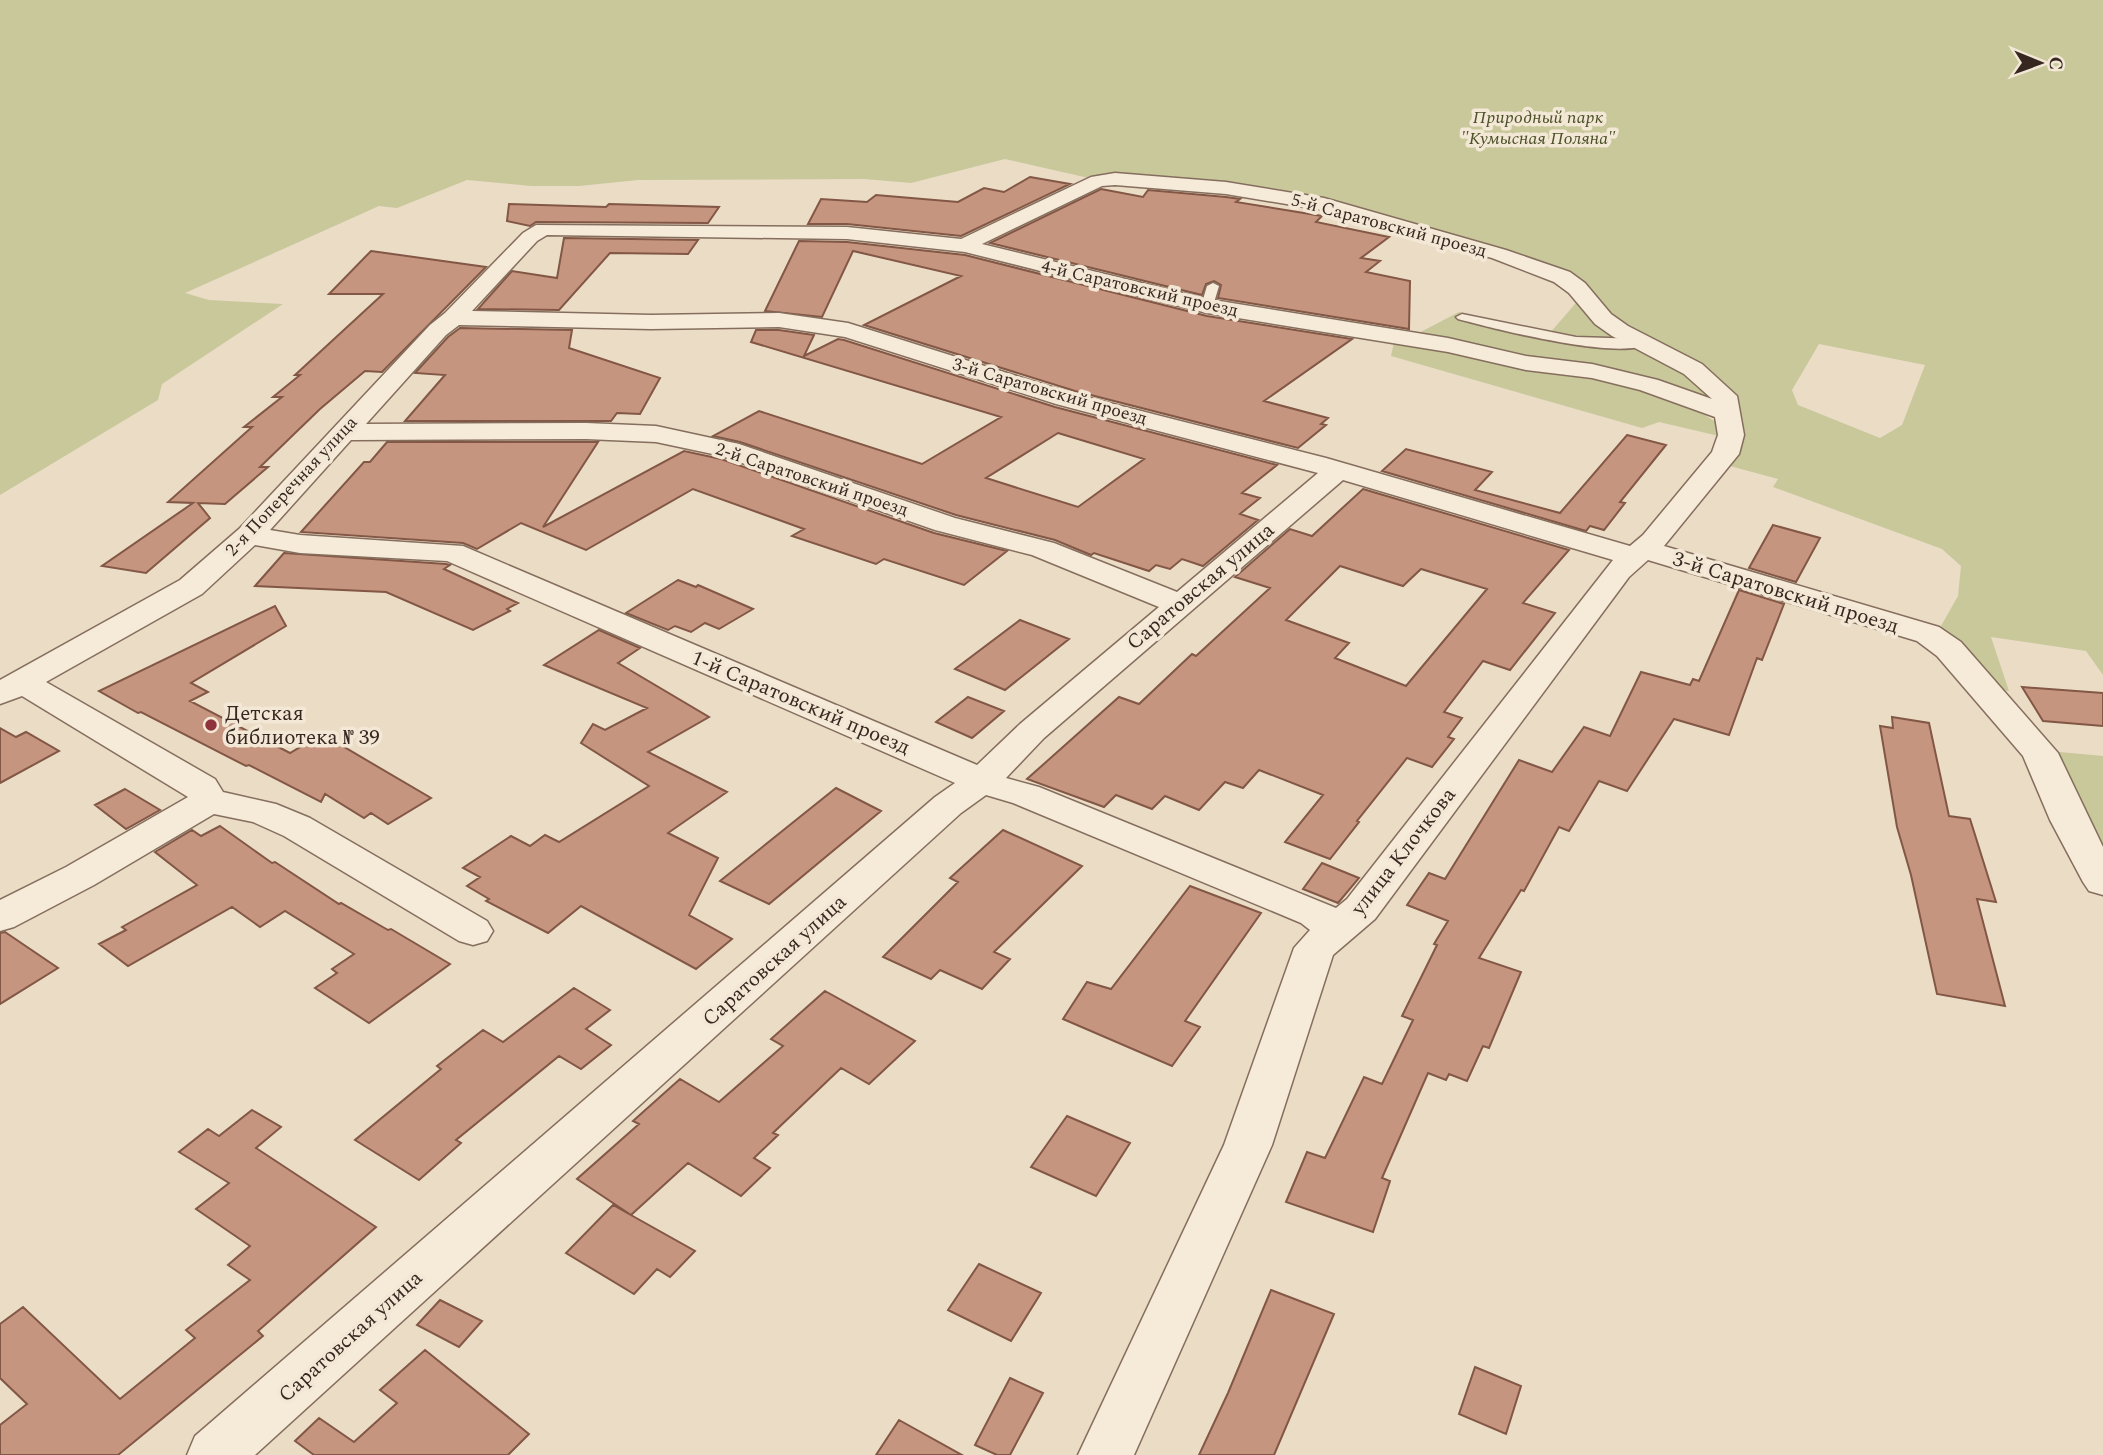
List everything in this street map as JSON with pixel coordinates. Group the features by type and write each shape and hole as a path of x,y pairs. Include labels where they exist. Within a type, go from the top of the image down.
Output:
{"street":[{"name":"5-й Саратовский проезд","path":"965,246 1097,181 1144,180 1226,188 1324,204 1499,254 1562,277 1577,288 1603,319 1693,369 1724,396 1728,413"},
{"name":"4-й Саратовский проезд","path":"543,229 847,233 965,246 1526,363 1592,371 1649,385 1728,413"},
{"name":"2-я Поперечная улица","path":"13,688 191,587 249,535 438,330 453,318 530,237 543,229"},
{"name":"3-й Саратовский проезд","path":"453,318 651,322 757,319 848,330 1065,399 1928,634 1949,649 2040,752 2069,820 2103,882"},
{"name":"улица Клочкова","path":"1106,1455 1248,1145 1315,948 1361,909 1618,571 1639,554 1725,454 1731,435 1728,413"},
{"name":"2-й Саратовский проезд","path":"343,432 586,431 656,434 729,450 945,524 1043,549 1182,605"},
{"name":"Саратовская улица","path":"215,1455 948,805 981,782 1032,731 1337,471"},
{"name":"1-й Саратовский проезд","path":"249,535 300,544 452,552 953,767 981,782 1026,795 1315,913 1337,929"},
{"path":"13,688 43,696 202,787 209,802"},
{"path":"0,917 80,876 209,802 263,812 297,827 473,931"}],"lane":[{"path":"1462,317 1558,338 1624,345 1642,343"}],"green space":[{"name":"Природный парк \"Кумысная Поляна\"","path":"0,0 2103,0 2103,675 2086,651 1991,637 2009,691 1996,690 1937,633 1958,596 1961,566 1942,549 1773,487 1778,479 1730,466 1740,438 1741,414 1704,398 1411,337 1459,312 1549,334 1588,289 1328,201 1093,179 1005,159 911,183 864,179 638,180 579,186 531,186 467,180 397,208 379,206 185,293 209,300 283,304 162,384 158,400 0,495","holes":["1819,344 1925,365 1902,425 1880,438 1798,405 1792,390"]},
{"path":"1394,342 1580,373 1627,384 1695,409 1716,422 1719,436 1659,422 1642,428 1391,356"},
{"path":"2049,751 2103,756 2103,856"}],"building":[{"path":"1030,177 1070,184 961,236 847,224 808,224 821,199 867,202 876,195 958,202 984,188 1004,192"},
{"path":"1101,189 1143,197 1148,190 1240,199 1236,202 1322,216 1316,222 1389,237 1361,258 1380,261 1366,272 1410,281 1409,329 1218,298 1221,285 1214,281 1206,284 1202,295 990,243"},
{"path":"509,204 719,207 708,223 536,222 530,226 507,221"},
{"path":"564,238 698,240 688,254 610,253 559,310 478,309 512,271 557,278"},
{"path":"799,241 847,242 965,255 1207,316 1352,339 1264,401 1328,418 1321,424 1326,425 1298,448 1075,391 864,325 961,276 853,251 822,317 765,311"},
{"path":"371,251 486,267 382,372 365,371 320,409 260,467 268,467 225,504 198,503 210,518 146,573 102,566 193,503 168,502 252,427 244,427 282,397 273,397 300,375 295,375 383,294 329,294"},
{"path":"460,328 572,330 569,348 660,378 640,414 617,413 611,421 405,421 445,375 415,373 448,337"},
{"path":"756,330 814,335 804,356 838,339 844,340 1055,407 1277,465 1242,493 1260,498 1240,514 1258,520 1203,566 1182,559 1170,569 1156,565 1149,571 1094,553 1091,555 1055,540 956,515 740,442 713,436 759,411 922,464 1001,417 751,342","holes":["1058,433 1144,459 1078,507 986,478"]},
{"path":"1627,435 1666,445 1620,502 1625,503 1604,530 1590,526 1586,531 1382,471 1406,449 1492,472 1475,490 1560,513"},
{"path":"387,442 598,442 543,527 684,451 721,459 934,533 1007,551 964,585 884,559 876,564 792,536 804,529 693,489 586,550 521,523 477,549 463,543 301,532 364,462 370,462"},
{"path":"1363,489 1569,550 1523,603 1555,613 1510,670 1483,661 1444,712 1462,718 1448,737 1454,739 1432,767 1407,758 1330,859 1285,842 1323,795 1259,770 1243,788 1225,782 1199,810 1165,796 1152,809 1116,795 1104,807 1027,779 1119,697 1139,704 1192,654 1196,656 1270,588 1235,577 1290,529 1312,536","holes":["1340,566 1403,586 1421,569 1487,589 1406,686 1335,658 1349,643 1286,620"]},
{"path":"1773,525 1820,538 1796,582 1749,568"},
{"path":"284,553 446,564 450,565 444,569 518,603 507,609 510,611 473,630 386,592 255,586"},
{"path":"678,580 696,587 698,585 753,609 719,629 705,623 691,632 675,626 668,630 626,613"},
{"path":"1739,590 1784,604 1762,660 1757,658 1729,735 1674,719 1627,791 1599,781 1569,831 1559,827 1524,891 1521,890 1479,958 1521,972 1489,1048 1483,1046 1467,1081 1449,1074 1446,1080 1428,1073 1382,1178 1390,1181 1373,1232 1286,1202 1307,1152 1325,1158 1364,1077 1382,1084 1413,1020 1402,1016 1437,945 1434,944 1448,921 1407,905 1429,873 1445,879 1519,760 1552,772 1584,727 1610,736 1641,672 1690,685 1693,679 1699,681"},
{"path":"275,606 286,626 191,683 208,692 190,701 290,753 322,734 431,798 388,824 371,813 364,818 325,794 321,802 141,712 138,713 99,691"},
{"path":"1020,620 1069,639 1005,690 955,669"},
{"path":"599,630 640,648 618,663 709,717 648,752 727,792 668,833 718,858 689,915 732,939 696,969 581,906 548,933 486,901 489,899 467,886 480,877 463,868 511,836 530,846 545,835 559,842 649,786 581,743 593,724 605,730 647,708 544,665"},
{"path":"2022,687 2103,693 2103,726 2043,721"},
{"path":"968,697 1004,711 972,738 936,722"},
{"path":"1892,717 1929,723 1949,816 1970,819 1996,902 1977,899 2005,1006 1937,994 1911,875 1897,827 1880,726 1893,728"},
{"path":"0,728 16,737 26,732 59,751 0,783"},
{"path":"836,788 881,811 769,904 720,881"},
{"path":"125,789 160,810 126,829 95,805"},
{"path":"220,826 272,863 275,862 339,904 388,930 391,929 450,964 369,1023 315,988 337,973 332,969 354,954 285,911 260,927 232,907 128,966 99,944 126,930 122,927 197,885 155,852 192,830 201,836"},
{"path":"1003,830 1082,866 994,952 1010,959 982,989 940,970 931,979 883,957 958,882 950,878"},
{"path":"1322,863 1359,878 1338,903 1303,889"},
{"path":"1190,886 1261,913 1185,1021 1200,1027 1172,1066 1063,1019 1087,982 1111,989"},
{"path":"5,932 58,968 0,1004 0,933"},
{"path":"574,988 610,1010 586,1029 611,1045 581,1069 559,1056 456,1140 461,1143 419,1180 355,1140 441,1069 437,1066 483,1030 503,1042"},
{"path":"825,991 915,1041 869,1084 841,1068 773,1133 778,1135 754,1158 770,1168 741,1196 688,1163 631,1215 577,1179 639,1124 633,1121 680,1079 719,1102 783,1046 771,1039"},
{"path":"252,1110 281,1127 256,1148 376,1227 258,1331 263,1336 118,1455 0,1455 0,1425 27,1404 0,1378 0,1324 23,1307 120,1399 195,1338 186,1330 250,1280 228,1265 250,1246 196,1209 229,1183 179,1152 208,1129 219,1136"},
{"path":"1067,1116 1130,1143 1096,1196 1031,1167"},
{"path":"613,1205 695,1251 670,1277 657,1269 634,1294 566,1253"},
{"path":"979,1264 1041,1293 1011,1341 948,1310"},
{"path":"1271,1290 1334,1314 1274,1455 1199,1455 1228,1393"},
{"path":"440,1300 482,1321 459,1347 417,1325"},
{"path":"425,1350 529,1434 508,1455 314,1455 295,1441 319,1418 354,1442 397,1403 380,1390"},
{"path":"1475,1367 1521,1386 1506,1434 1459,1414"},
{"path":"1010,1378 1043,1393 1010,1455 997,1455 975,1445"},
{"path":"899,1420 962,1455 876,1455"}],"place":[{"name":"Детская библиотека № 39","path":"211,725"}]}
